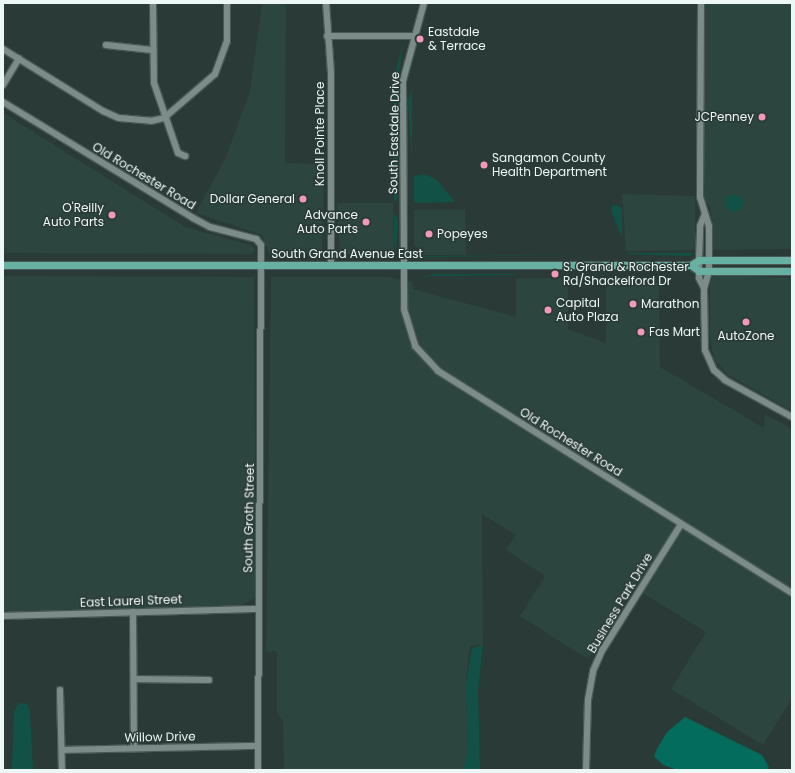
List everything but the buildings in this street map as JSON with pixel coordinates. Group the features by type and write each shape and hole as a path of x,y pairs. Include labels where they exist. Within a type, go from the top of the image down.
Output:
{"main road":[{"path":"792,260 699,260 691,265 699,271 792,271"},
{"name":"South Grand Avenue East","path":"3,265 691,265"}],"street":[{"path":"152,3 154,83 164,118 178,152 185,156"},
{"path":"3,49 86,101 119,118 141,121 164,118 200,90 219,66 227,41 227,3"},
{"name":"Knoll Pointe Place","path":"326,3 326,36 331,72 331,265"},
{"name":"South Eastdale Drive","path":"404,265 403,80 424,3"},
{"path":"701,3 700,197 704,216 709,226 709,271 704,288 703,342 714,370 725,380 792,417"},
{"path":"326,36 414,36"},
{"path":"106,45 152,50"},
{"path":"3,85 19,58"},
{"name":"Old Rochester Road","path":"3,102 192,218 210,227 256,239 262,248 262,265"},
{"path":"704,216 700,226 699,260 699,271 704,288"},
{"name":"South Groth Street","path":"258,770 262,265"},
{"name":"Old Rochester Road","path":"404,265 407,327 415,346 429,364 792,593"},
{"name":"Business Park Drive","path":"586,770 588,700 595,666 682,524"},
{"name":"East Laurel Street","path":"3,616 259,609"},
{"path":"133,612 134,748"},
{"path":"134,679 209,680"},
{"path":"60,690 62,770"},
{"name":"Willow Drive","path":"62,750 258,746"}],"shaded area":[{"path":"262,3 286,3 285,163 324,164 322,253 269,253 262,235 196,213 226,157 250,91"},
{"path":"704,3 792,3 792,249 712,250 711,209 704,199 703,183"},
{"path":"403,42 398,81 398,197 394,202 394,78"},
{"path":"412,87 412,163 408,101"},
{"path":"3,113 185,227 251,245 255,250 252,254 3,253"},
{"path":"424,174 437,180 455,202 414,203 414,176"},
{"path":"622,194 695,196 695,250 626,251"},
{"path":"734,194 740,197 743,203 740,209 734,212 728,209 725,203 728,197"},
{"path":"337,203 393,203 394,251 391,254 340,254"},
{"path":"613,204 622,208 622,238 611,211"},
{"path":"414,210 465,210 466,255 423,255 414,244"},
{"path":"394,213 398,219 396,251 394,244"},
{"path":"418,251 423,256 596,255 423,257 416,253"},
{"path":"627,253 695,253 689,256 627,254"},
{"path":"433,274 516,275 430,276 414,280"},
{"path":"719,275 792,278 792,411 728,375 714,359 710,339 710,286 712,277"},
{"path":"3,276 254,277 256,598 239,606 3,612"},
{"path":"271,277 389,277 412,282 413,289 516,317 516,278 568,278 568,329 606,343 606,283 659,283 660,367 764,428 765,414 792,429 792,698 763,745 671,689 706,632 633,587 588,659 520,616 545,576 506,550 516,535 482,514 483,645 470,646 466,685 468,750 463,770 284,770 283,721 277,713 277,651 266,652"},
{"path":"483,645 478,690 480,770 463,770 468,750 466,685 472,648"},
{"path":"19,703 27,704 30,711 33,770 12,770 14,711"},
{"path":"685,717 762,755 769,767 767,770 678,770 663,765 654,756 657,749 667,732"}],"place":[{"name":"Eastdale & Terrace","path":"420,39"},
{"name":"JCPenney","path":"762,117"},
{"name":"Sangamon County Health Department","path":"484,165"},
{"name":"Dollar General","path":"303,199"},
{"name":"O'Reilly Auto Parts","path":"112,215"},
{"name":"Advance Auto Parts","path":"366,222"},
{"name":"Popeyes","path":"429,234"},
{"name":"S. Grand & Rochester Rd/Shackelford Dr","path":"555,274"},
{"name":"Marathon","path":"633,304"},
{"name":"Capital Auto Plaza","path":"548,310"},
{"name":"AutoZone","path":"746,322"},
{"name":"Fas Mart","path":"641,332"}]}
